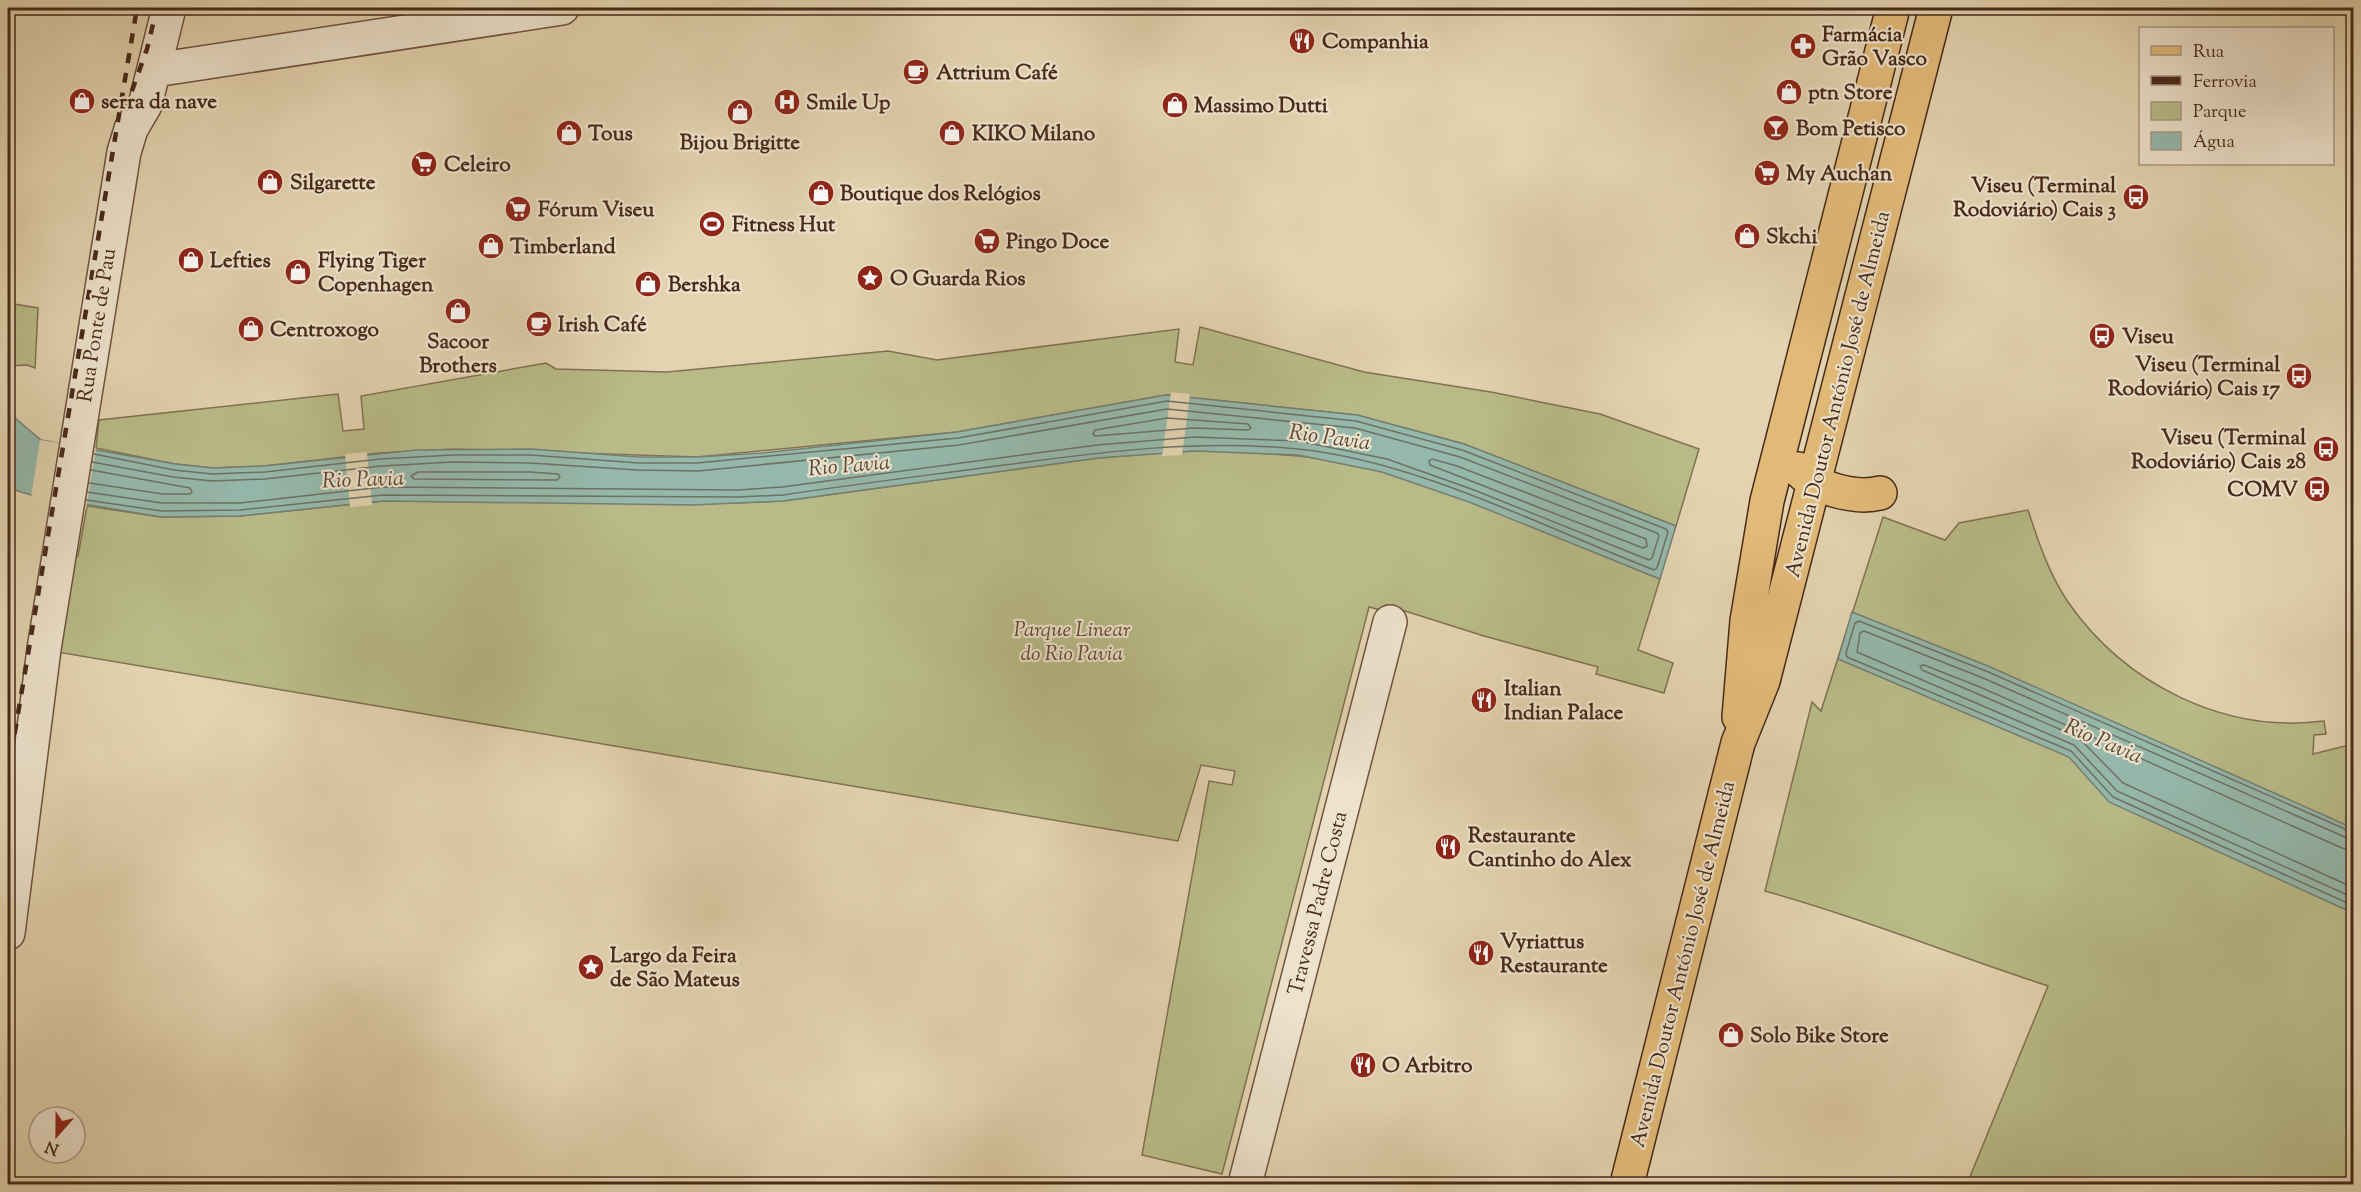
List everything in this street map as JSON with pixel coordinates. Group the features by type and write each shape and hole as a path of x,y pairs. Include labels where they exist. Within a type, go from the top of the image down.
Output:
{"main road":[{"name":"Avenida Doutor António José de Almeida","path":"1753,676 1747,621 1771,480 1893,8"},
{"name":"Avenida Doutor António José de Almeida","path":"1627,1185 1753,676 1814,487 1936,8"},
{"path":"1813,321 1814,381 1794,458 1795,465 1814,487 1826,487 1857,496 1880,493"}],"street":[{"name":"Rua Ponte de Pau","path":"8,933 44,650 124,152 131,129 145,105 169,8"},
{"path":"155,70 562,8"},
{"name":"Travessa Padre Costa","path":"1245,1185 1390,622"}],"green space":[{"path":"8,303 38,308 35,368 27,365 8,366"},
{"path":"1200,327 1364,372 1491,392 1600,414 1699,449 1676,526 1464,444 1357,415 1166,395 957,432 697,457 453,449 379,453 264,466 213,468 175,464 96,448 99,420 338,394 343,431 364,429 361,396 546,363 556,369 667,372 888,351 937,360 1179,329 1175,362 1193,365"},
{"name":"Parque Linear do Rio Pavia","path":"1198,450 1314,458 1338,461 1383,472 1488,508 1660,579 1638,650 1673,663 1664,693 1596,674 1598,667 1484,636 1386,605 1384,611 1369,607 1222,1174 1142,1155 1209,781 1232,785 1235,771 1201,765 1178,841 57,652 72,556 78,556 87,506 161,517 240,516 383,501 738,503 783,501 1098,458"},
{"path":"2028,510 2040,545 2061,591 2091,631 2118,657 2148,679 2180,697 2214,711 2250,719 2287,723 2324,721 2326,734 2314,735 2313,754 2345,746 2353,750 2353,1184 1967,1184 2048,986 1872,925 1765,891 1812,702 1821,711 1883,517 1945,540 1959,523"}],"water":[{"name":"Rio Pavia","path":"1166,395 1357,415 1464,444 1676,526 1660,579 1469,502 1382,472 1298,455 1195,451 1098,458 783,501 692,505 383,501 240,516 161,517 31,495 8,488 8,412 41,440 175,464 213,468 264,466 417,450 531,449 639,457 697,457 762,453 957,432"},
{"name":"Rio Pavia","path":"1852,612 1988,666 2353,828 2353,913 2109,802 2069,757 1838,659"}],"pier":[{"path":"1171,392 1190,394 1182,455 1162,456"},
{"path":"40,440 96,448 86,509 31,498"},
{"path":"367,452 372,505 350,507 345,454"}],"railway":[{"path":"8,773 137,8"},
{"path":"125,110 147,49 157,8"}],"place":[{"name":"Companhia","path":"1302,41"},
{"name":"Farmácia Grão Vasco","path":"1803,46"},
{"name":"Attrium Café","path":"916,72"},
{"name":"ptn Store","path":"1789,92"},
{"name":"serra da nave","path":"82,101"},
{"name":"Smile Up","path":"787,102"},
{"name":"Massimo Dutti","path":"1175,105"},
{"name":"Bijou Brigitte","path":"740,112"},
{"name":"Bom Petisco","path":"1776,128"},
{"name":"Tous","path":"569,133"},
{"name":"KIKO Milano","path":"952,133"},
{"name":"Celeiro","path":"424,164"},
{"name":"My Auchan","path":"1767,173"},
{"name":"Silgarette","path":"270,182"},
{"name":"Boutique dos Relógios","path":"821,193"},
{"name":"Viseu (Terminal Rodoviário) Cais 3","path":"2136,197"},
{"name":"Fórum Viseu","path":"518,209"},
{"name":"Fitness Hut","path":"712,224"},
{"name":"Skchi","path":"1747,236"},
{"name":"Pingo Doce","path":"987,241"},
{"name":"Timberland","path":"491,246"},
{"name":"Lefties","path":"191,260"},
{"name":"Flying Tiger Copenhagen","path":"298,272"},
{"name":"O Guarda Rios","path":"870,278"},
{"name":"Bershka","path":"648,284"},
{"name":"Sacoor Brothers","path":"458,311"},
{"name":"Irish Café","path":"539,324"},
{"name":"Centroxogo","path":"251,329"},
{"name":"Viseu","path":"2102,336"},
{"name":"Viseu (Terminal Rodoviário) Cais 17","path":"2299,376"},
{"name":"Viseu (Terminal Rodoviário) Cais 28","path":"2326,449"},
{"name":"COMV","path":"2317,489"},
{"name":"Italian Indian Palace","path":"1484,700"},
{"name":"Restaurante Cantinho do Alex","path":"1448,847"},
{"name":"Vyriattus Restaurante","path":"1481,953"},
{"name":"Largo da Feira de São Mateus","path":"591,967"},
{"name":"Solo Bike Store","path":"1731,1035"},
{"name":"O Arbitro","path":"1363,1065"}]}
